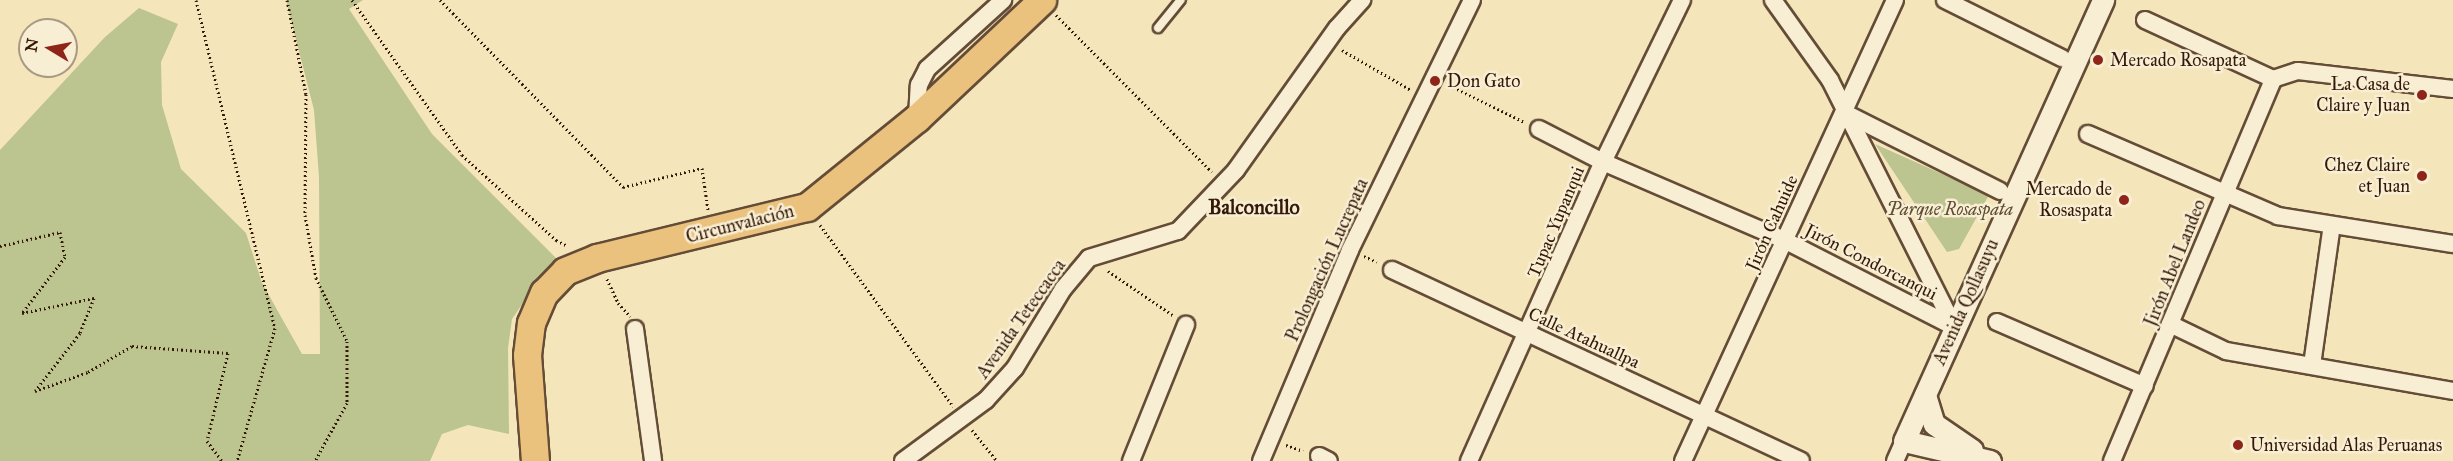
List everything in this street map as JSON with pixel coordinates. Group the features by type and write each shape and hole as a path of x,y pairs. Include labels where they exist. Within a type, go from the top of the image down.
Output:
{"highway":[{"name":"Circunvalación","path":"535,461 527,355 531,322 544,293 593,266 807,207 917,118 1045,4"}],"street":[{"path":"917,118 920,85 927,69 1003,0"},
{"name":"Avenida Teteccacca","path":"903,461 986,400 1015,368 1063,290 1089,258 1178,231 1224,183 1327,41 1362,0"},
{"name":"Prolongación Lucrepata","path":"1261,461 1350,250 1472,0"},
{"name":"Tupac Yupanqui","path":"1469,461 1603,162 1682,0"},
{"path":"1773,0 1830,80 1954,327"},
{"name":"Jirón Cahuide","path":"1683,461 1846,112 1895,0"},
{"path":"1945,0 2062,58"},
{"name":"Avenida Qollasuyu","path":"1904,441 2103,0"},
{"path":"2145,20 2273,79 2298,71 2453,89"},
{"name":"Jirón Abel Landeo","path":"2112,461 2273,79"},
{"path":"1846,112 2000,191"},
{"name":"Jirón Condorcanqui","path":"1539,129 1603,162 1786,241 1954,327"},
{"path":"2088,134 2278,216 2453,244"},
{"path":"2312,365 2332,225"},
{"name":"Calle Atahuallpa","path":"1392,270 1801,461"},
{"path":"1997,322 2145,386"},
{"path":"2170,324 2226,351 2453,391"},
{"path":"1131,461 1186,325"},
{"path":"635,329 653,461"},
{"path":"1925,395 1934,424 1941,431 1992,461"},
{"path":"1895,461 1904,441 1992,461"}],"lane":[{"path":"1158,28 1181,0"}],"path":[{"path":"196,0 275,328 237,461"},
{"path":"287,0 306,94 305,215 316,278 347,341 346,403 315,461"},
{"path":"352,0 462,155 556,240 570,247 570,258 593,266 635,329"},
{"path":"440,0 622,187 702,168 712,232"},
{"path":"1045,4 1224,183"},
{"path":"1327,41 1424,97"},
{"path":"1433,77 1539,129"},
{"path":"818,222 962,418 997,461"},
{"path":"0,246 60,232 65,257 22,313 94,298 80,333 35,391 88,372 132,346 228,352 207,441 222,461"},
{"path":"1350,250 1392,270"},
{"path":"1089,258 1186,325"},
{"path":"1271,439 1324,459"}],"green space":[{"path":"286,0 363,0 349,9 432,134 559,261 534,287 512,319 508,348 509,434 468,425 442,434 430,461 0,461 0,150 67,78 78,78 78,66 105,37 139,8 178,24 161,62 162,105 181,169 246,233 262,283 302,354 320,354 319,177 314,110"},
{"name":"Parque Rosaspata","path":"1875,144 1989,195 1959,249 1947,252"}],"place":[{"name":"Mercado Rosapata","path":"2098,60"},
{"name":"Don Gato","path":"1435,81"},
{"name":"La Casa de Claire y Juan","path":"2422,95"},
{"name":"Chez Claire et Juan","path":"2422,176"},
{"name":"Mercado de Rosaspata","path":"2124,200"},
{"name":"Universidad Alas Peruanas","path":"2238,445"}],"district":[{"name":"Balconcillo","path":"1254,207"}]}
